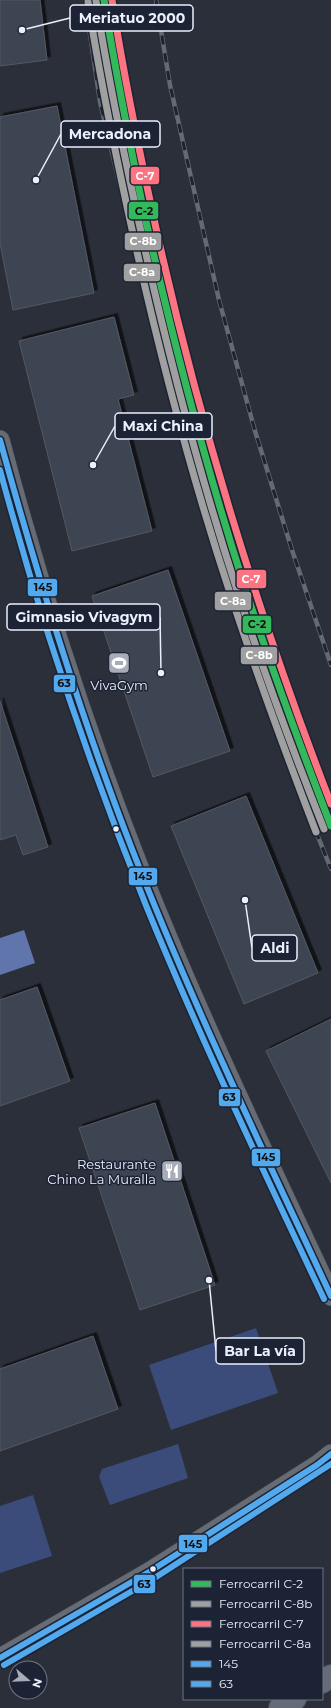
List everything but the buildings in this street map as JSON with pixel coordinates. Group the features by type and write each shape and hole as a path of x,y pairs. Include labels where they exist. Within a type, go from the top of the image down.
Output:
{"highway":[{"path":"280,1708 293,1700"}],"street":[{"path":"0,440 29,547 53,627 87,727 133,851 211,1039 331,1296"},
{"path":"0,1658 149,1572 317,1465 331,1454"}],"shaded area":[{"path":"24,930 35,963 0,975 0,938"},
{"path":"256,1328 278,1393 171,1430 149,1365"},
{"path":"178,1444 188,1478 110,1505 99,1477 102,1469"},
{"path":"33,1495 52,1556 0,1573 0,1506"}],"railway":[{"path":"85,0 100,102 162,363 186,455 213,544 278,737 331,869"},
{"path":"156,0 170,85 219,300 255,431 292,550 331,665"}],"rail line":[{"name":"C-2","path":"104,0 117,78 143,208 166,305 203,448 231,544 256,621 331,826"},
{"name":"C-7","path":"112,0 130,105 152,210 169,286 208,436 253,584 331,804"},
{"name":"C-8b","path":"96,1 114,105 136,209 158,306 195,450 223,546 248,623 279,712 324,829"},
{"name":"C-8a","path":"88,2 106,107 128,211 150,308 187,453 241,626 316,832"}],"transit line":[{"name":"145","path":"0,440 29,543 77,697 132,849 178,962 253,1130 331,1296"},
{"name":"63","path":"0,470 15,526 67,691 105,800 147,908 211,1056 324,1299"},
{"name":"145","path":"0,1658 149,1572 317,1465 331,1454"},
{"name":"63","path":"4,1665 153,1579 331,1464"}],"place":[{"name":"Meriatuo 2000","path":"22,30"},
{"name":"Mercadona","path":"36,180"},
{"name":"Maxi China","path":"93,465"},
{"name":"VivaGym","path":"119,663"},
{"name":"Gimnasio Vivagym","path":"161,673"},
{"name":"Aldi","path":"245,900"},
{"name":"Restaurante Chino La Muralla","path":"172,1171"},
{"name":"Bar La vía","path":"209,1280"}]}
